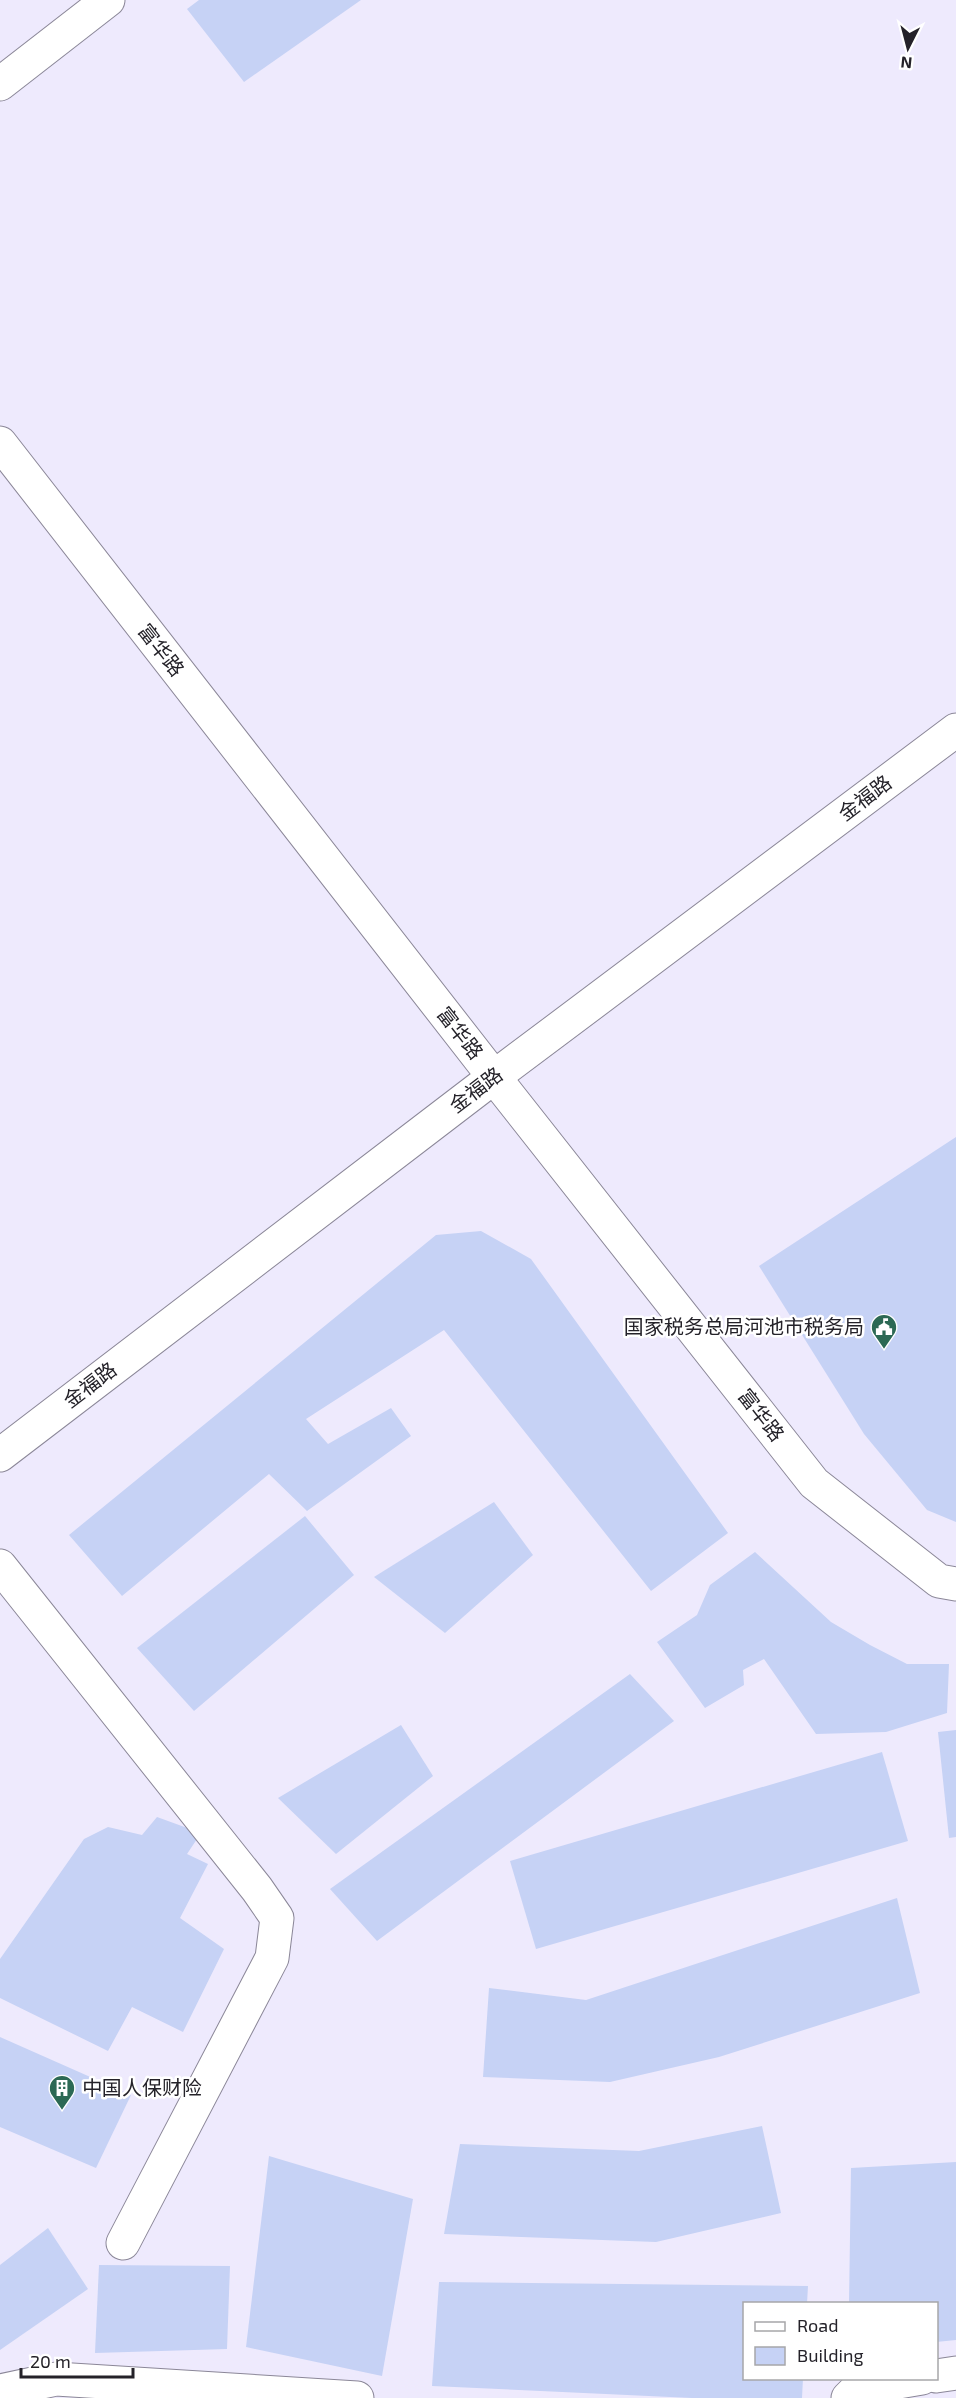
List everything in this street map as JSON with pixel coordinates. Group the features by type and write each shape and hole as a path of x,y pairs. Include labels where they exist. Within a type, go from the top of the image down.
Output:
{"street":[{"path":"0,84 108,0"},
{"name":"富华路","path":"0,443 814,1483 939,1581 956,1584"},
{"name":"金福路","path":"0,1455 494,1077 956,730"},
{"path":"0,1566 257,1889 277,1918 272,1958 123,2243"},
{"path":"938,2376 956,2373"},
{"path":"0,2391 56,2379 357,2398"},
{"path":"848,2398 857,2389 916,2380"}],"building":[{"path":"199,0 361,0 244,82 187,9"},
{"name":"国家税务总局河池市税务局","path":"956,1137 956,1522 927,1510 864,1434 759,1266"},
{"path":"481,1231 531,1259 728,1533 651,1591 444,1330 306,1419 328,1444 391,1408 411,1436 307,1511 269,1474 122,1596 69,1535 436,1235"},
{"path":"494,1502 533,1555 445,1633 374,1577"},
{"path":"305,1516 354,1575 194,1711 137,1648"},
{"path":"755,1552 831,1622 870,1645 907,1664 949,1664 947,1713 886,1732 816,1734 764,1659 743,1670 744,1685 705,1708 657,1642 697,1615 710,1585"},
{"path":"630,1674 674,1721 377,1941 330,1889"},
{"path":"401,1725 433,1776 336,1854 278,1798"},
{"path":"956,1730 956,1837 949,1838 938,1732"},
{"path":"882,1752 908,1841 536,1949 510,1861"},
{"path":"157,1817 201,1833 187,1854 208,1864 180,1918 224,1949 183,2032 132,2007 108,2051 0,1998 0,1959 84,1839 108,1827 142,1835"},
{"path":"897,1898 920,1993 719,2057 610,2082 483,2077 489,1988 586,2000"},
{"name":"中国人保财险","path":"0,2037 131,2095 96,2168 0,2127"},
{"path":"762,2126 781,2213 656,2242 444,2234 460,2144 639,2151"},
{"path":"269,2156 413,2199 382,2376 246,2347"},
{"path":"956,2162 956,2340 938,2342 938,2302 849,2302 851,2168"},
{"path":"48,2228 88,2289 0,2350 0,2265"},
{"path":"99,2265 230,2266 227,2349 95,2353"},
{"path":"439,2282 808,2286 807,2302 743,2302 743,2380 803,2380 802,2398 692,2398 432,2386"}],"place":[{"name":"国家税务总局河池市税务局","path":"884,1350"},
{"name":"中国人保财险","path":"62,2111"}]}
